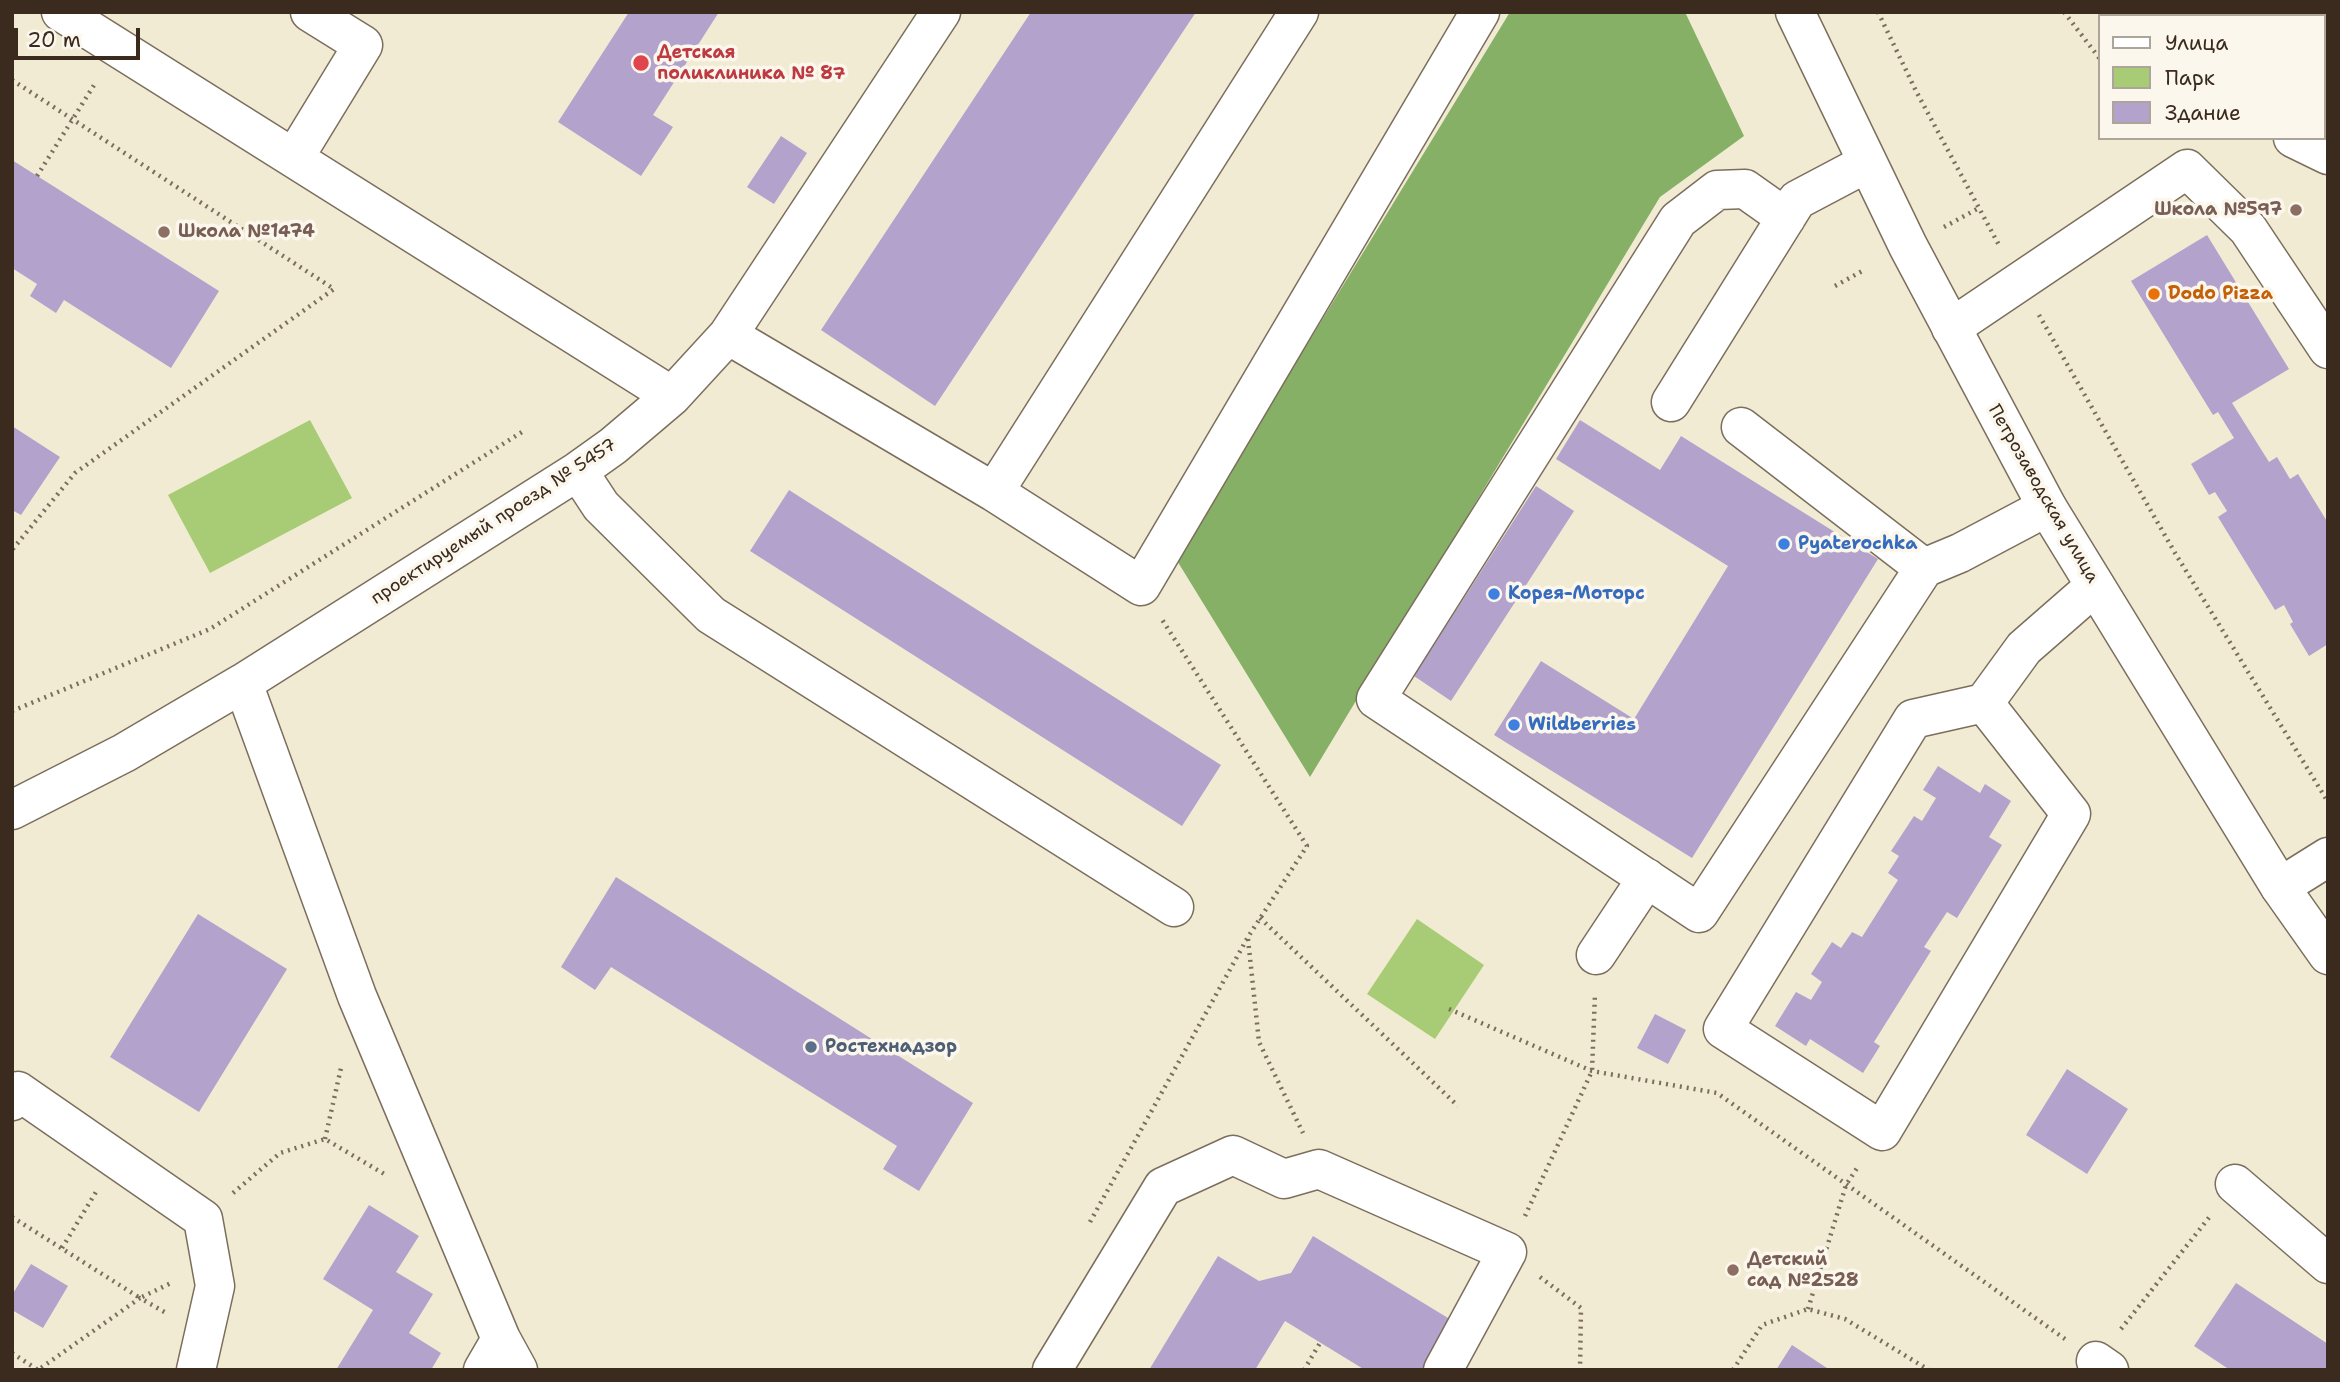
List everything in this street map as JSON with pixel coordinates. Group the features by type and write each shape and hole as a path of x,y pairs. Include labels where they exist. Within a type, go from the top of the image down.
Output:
{"street":[{"path":"61,12 672,396"},
{"path":"294,158 363,45 310,12"},
{"name":"проектируемый проезд № 5457","path":"12,810 124,753 243,682 578,471 613,446 672,396 729,335 941,12"},
{"path":"994,492 1299,12"},
{"path":"729,335 994,492 1141,586 1480,12"},
{"name":"Петрозаводская улица","path":"1796,12 1867,163 2047,507 2280,887 2328,955"},
{"path":"2297,140 2328,155"},
{"path":"1671,402 1797,200 1867,163"},
{"path":"1951,328 2187,169 2248,229 2328,349"},
{"path":"1786,218 1745,189 1717,190 1678,220 1376,699 1699,913 1924,568 1960,553 2047,507"},
{"path":"1741,427 1924,568"},
{"path":"578,471 601,506 711,615 1174,907"},
{"path":"1984,702 2071,814 1882,1131 1723,1029 1913,719 1984,702 2024,648 2095,586"},
{"path":"243,682 357,996 501,1359"},
{"path":"2280,887 2328,857"},
{"path":"1596,955 1647,878"},
{"path":"12,1101 18,1091 203,1219 215,1286 200,1352"},
{"path":"1052,1370 1163,1187 1233,1155 1284,1179 1320,1169 1507,1252 1443,1370"},
{"path":"2235,1184 2328,1265"}],"path":[{"path":"1878,12 1916,91 2020,282 2175,553 2328,802"},
{"path":"2064,12 2098,56"},
{"path":"37,176 117,48"},
{"path":"12,80 334,289 75,474 12,550"},
{"path":"1940,229 1979,208"},
{"path":"1835,286 1864,270"},
{"path":"12,711 209,629 522,432"},
{"path":"1088,1225 1248,937 1307,846 1141,586"},
{"path":"1260,918 1458,1106"},
{"path":"1248,937 1259,1042 1320,1169"},
{"path":"1580,1370 1581,1308 1507,1252 1592,1072 1596,955"},
{"path":"1449,1009 1592,1072 1717,1093 2102,1365 2235,1184"},
{"path":"1808,1309 1846,1185 1882,1131"},
{"path":"203,1219 280,1153 325,1139 392,1178"},
{"path":"62,1248 116,1158"},
{"path":"12,1217 140,1298 200,1352"},
{"path":"12,1353 38,1370 140,1298"},
{"path":"1733,1370 1762,1325 1808,1309 1845,1319 1929,1370"},
{"path":"1304,1370 1320,1343"}],"green space":[{"path":"1510,12 1685,12 1744,136 1660,197 1310,777 1176,559"},
{"path":"310,420 352,498 210,573 168,495"},
{"path":"1417,919 1484,965 1435,1039 1367,994"}],"building":[{"name":"Детская поликлиника № 87","path":"629,12 719,12 653,115 673,127 641,176 558,122"},
{"path":"1031,12 1196,12 935,406 821,330"},
{"path":"2328,12 2328,97 2326,14 2182,14"},
{"path":"781,136 807,153 774,204 747,187"},
{"path":"12,160 219,291 171,368 64,300 56,313 30,296 37,284 12,268"},
{"path":"2207,235 2289,369 2232,403 2269,462 2277,457 2290,479 2298,474 2328,523 2328,644 2309,656 2290,624 2293,622 2284,605 2275,610 2218,517 2227,511 2215,492 2209,495 2191,464 2234,438 2218,412 2213,415 2131,281"},
{"path":"1580,420 1660,470 1681,436 1878,559 1692,858 1494,735 1541,661 1634,719 1728,566 1556,459"},
{"path":"12,426 60,457 21,515 12,510"},
{"name":"Корея-Моторс","path":"1536,486 1574,511 1451,701 1414,676"},
{"path":"789,490 1221,765 1182,826 750,551"},
{"path":"1938,766 1980,793 1985,784 2011,801 1989,837 2002,845 1957,918 1947,912 1924,947 1931,951 1874,1042 1880,1046 1863,1073 1810,1039 1806,1046 1775,1026 1796,992 1811,1000 1822,982 1811,974 1832,942 1841,948 1852,932 1862,937 1898,880 1888,873 1899,856 1891,851 1914,816 1922,821 1936,798 1923,790"},
{"name":"Ростехнадзор","path":"616,877 973,1103 919,1191 883,1169 897,1146 611,967 595,990 561,967"},
{"path":"198,914 287,969 199,1112 110,1057"},
{"path":"1655,1014 1686,1030 1668,1064 1637,1048"},
{"path":"2067,1069 2128,1109 2087,1174 2026,1135"},
{"path":"369,1205 419,1236 396,1272 433,1294 409,1333 441,1353 431,1370 336,1370 373,1310 323,1279"},
{"path":"1313,1236 1453,1321 1424,1370 1365,1370 1285,1321 1255,1370 1149,1370 1218,1256 1259,1281 1291,1273"},
{"path":"31,1264 68,1286 43,1328 12,1310 12,1295"},
{"path":"2236,1283 2328,1344 2328,1370 2230,1370 2194,1346"},
{"path":"1792,1345 1830,1370 1776,1370"}],"place":[{"name":"Детская поликлиника № 87","path":"641,63"},
{"name":"Школа №597","path":"2296,210"},
{"name":"Школа №1474","path":"164,232"},
{"name":"Dodo Pizza","path":"2154,294"},
{"name":"Pyaterochka","path":"1784,544"},
{"name":"Корея-Моторс","path":"1494,594"},
{"name":"Wildberries","path":"1514,725"},
{"name":"Ростехнадзор","path":"811,1047"},
{"name":"Детский сад №2528","path":"1733,1270"}]}
